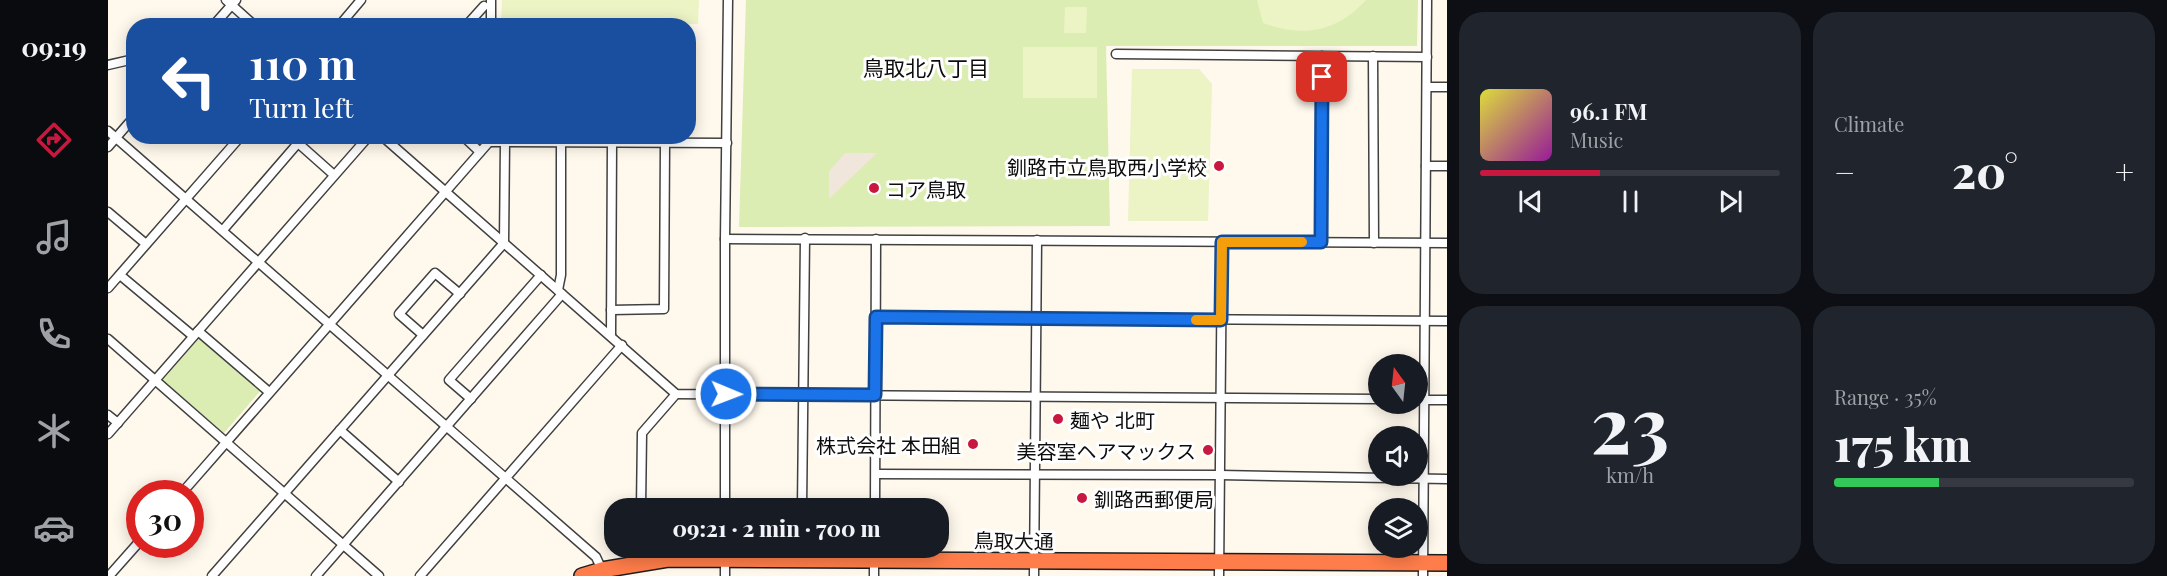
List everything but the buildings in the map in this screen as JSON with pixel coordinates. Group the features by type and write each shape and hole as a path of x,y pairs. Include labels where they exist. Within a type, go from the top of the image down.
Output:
{"highway":[{"name":"鳥取大通","path":"582,576 633,558"},
{"name":"鳥取大通","path":"661,558 678,558"},
{"name":"鳥取大通","path":"924,558 1034,569 1423,569 1447,563"}],"street":[{"path":"346,18 361,0"},
{"path":"725,498 728,0"},
{"path":"1422,354 1426,243 1427,0"},
{"path":"219,18 231,2 247,18"},
{"path":"473,18 486,3"},
{"path":"486,3 489,18"},
{"path":"1116,54 1427,57"},
{"path":"1321,242 1322,56"},
{"path":"1373,56 1374,243"},
{"path":"108,65 126,61"},
{"path":"1427,87 1447,87"},
{"path":"108,147 126,126"},
{"path":"108,131 596,557 602,570"},
{"path":"696,144 727,143"},
{"path":"234,144 112,281 195,334 269,392"},
{"path":"223,230 297,144"},
{"path":"299,144 334,175"},
{"path":"108,435 362,144"},
{"path":"391,144 676,394 1368,399"},
{"path":"472,144 480,152"},
{"path":"193,480 486,144"},
{"path":"212,576 504,243 504,144"},
{"path":"316,576 447,427 560,292 561,144"},
{"path":"611,335 612,144"},
{"path":"611,310 664,309 665,144"},
{"path":"1426,166 1447,166"},
{"path":"108,212 146,244"},
{"path":"725,238 1447,243"},
{"path":"802,498 805,238"},
{"path":"875,498 876,239"},
{"path":"1034,569 1037,240"},
{"path":"1219,569 1222,242"},
{"path":"423,335 399,314 435,273 460,294"},
{"path":"471,399 449,380 541,275"},
{"path":"876,317 1447,321"},
{"path":"108,339 379,576"},
{"path":"420,576 622,345"},
{"path":"641,498 642,433 676,394"},
{"path":"1428,400 1447,400"},
{"path":"108,415 118,423"},
{"path":"340,430 399,482"},
{"path":"876,474 1368,478"},
{"path":"1428,479 1447,479"},
{"path":"1423,486 1423,569"},
{"path":"109,576 126,557"},
{"path":"725,558 725,576"},
{"path":"874,558 874,576"}],"green space":[{"path":"502,0 699,0 698,24 696,24 696,18 501,18"},
{"path":"746,0 1418,0 1417,46 1106,46 1110,226 739,227"},
{"path":"1257,0 1366,0 1343,19 1319,29 1306,31 1278,28 1263,23"},
{"path":"1065,7 1087,7 1086,33 1064,33"},
{"path":"1023,47 1097,47 1097,98 1023,98"},
{"path":"1132,69 1199,69 1212,84 1208,221 1128,221"},
{"path":"201,336 262,389 224,433 163,380"}],"shaded area":[{"path":"845,153 877,153 829,199 829,171"}],"slow traffic":[{"path":"1196,320 1221,320 1222,242 1302,242"}],"place":[{"name":"釧路市立鳥取西小学校","path":"1219,166"},
{"name":"コア鳥取","path":"874,188"},
{"name":"麺や 北町","path":"1058,419"},
{"name":"株式会社 本田組","path":"973,444"},
{"name":"美容室ヘアマックス","path":"1208,450"},
{"name":"釧路西郵便局","path":"1082,498"}],"district":[{"name":"鳥取北八丁目","path":"926,67"}],"route":[{"path":"726,394 875,395 876,317 1221,320 1222,242 1321,242 1322,77"}]}
